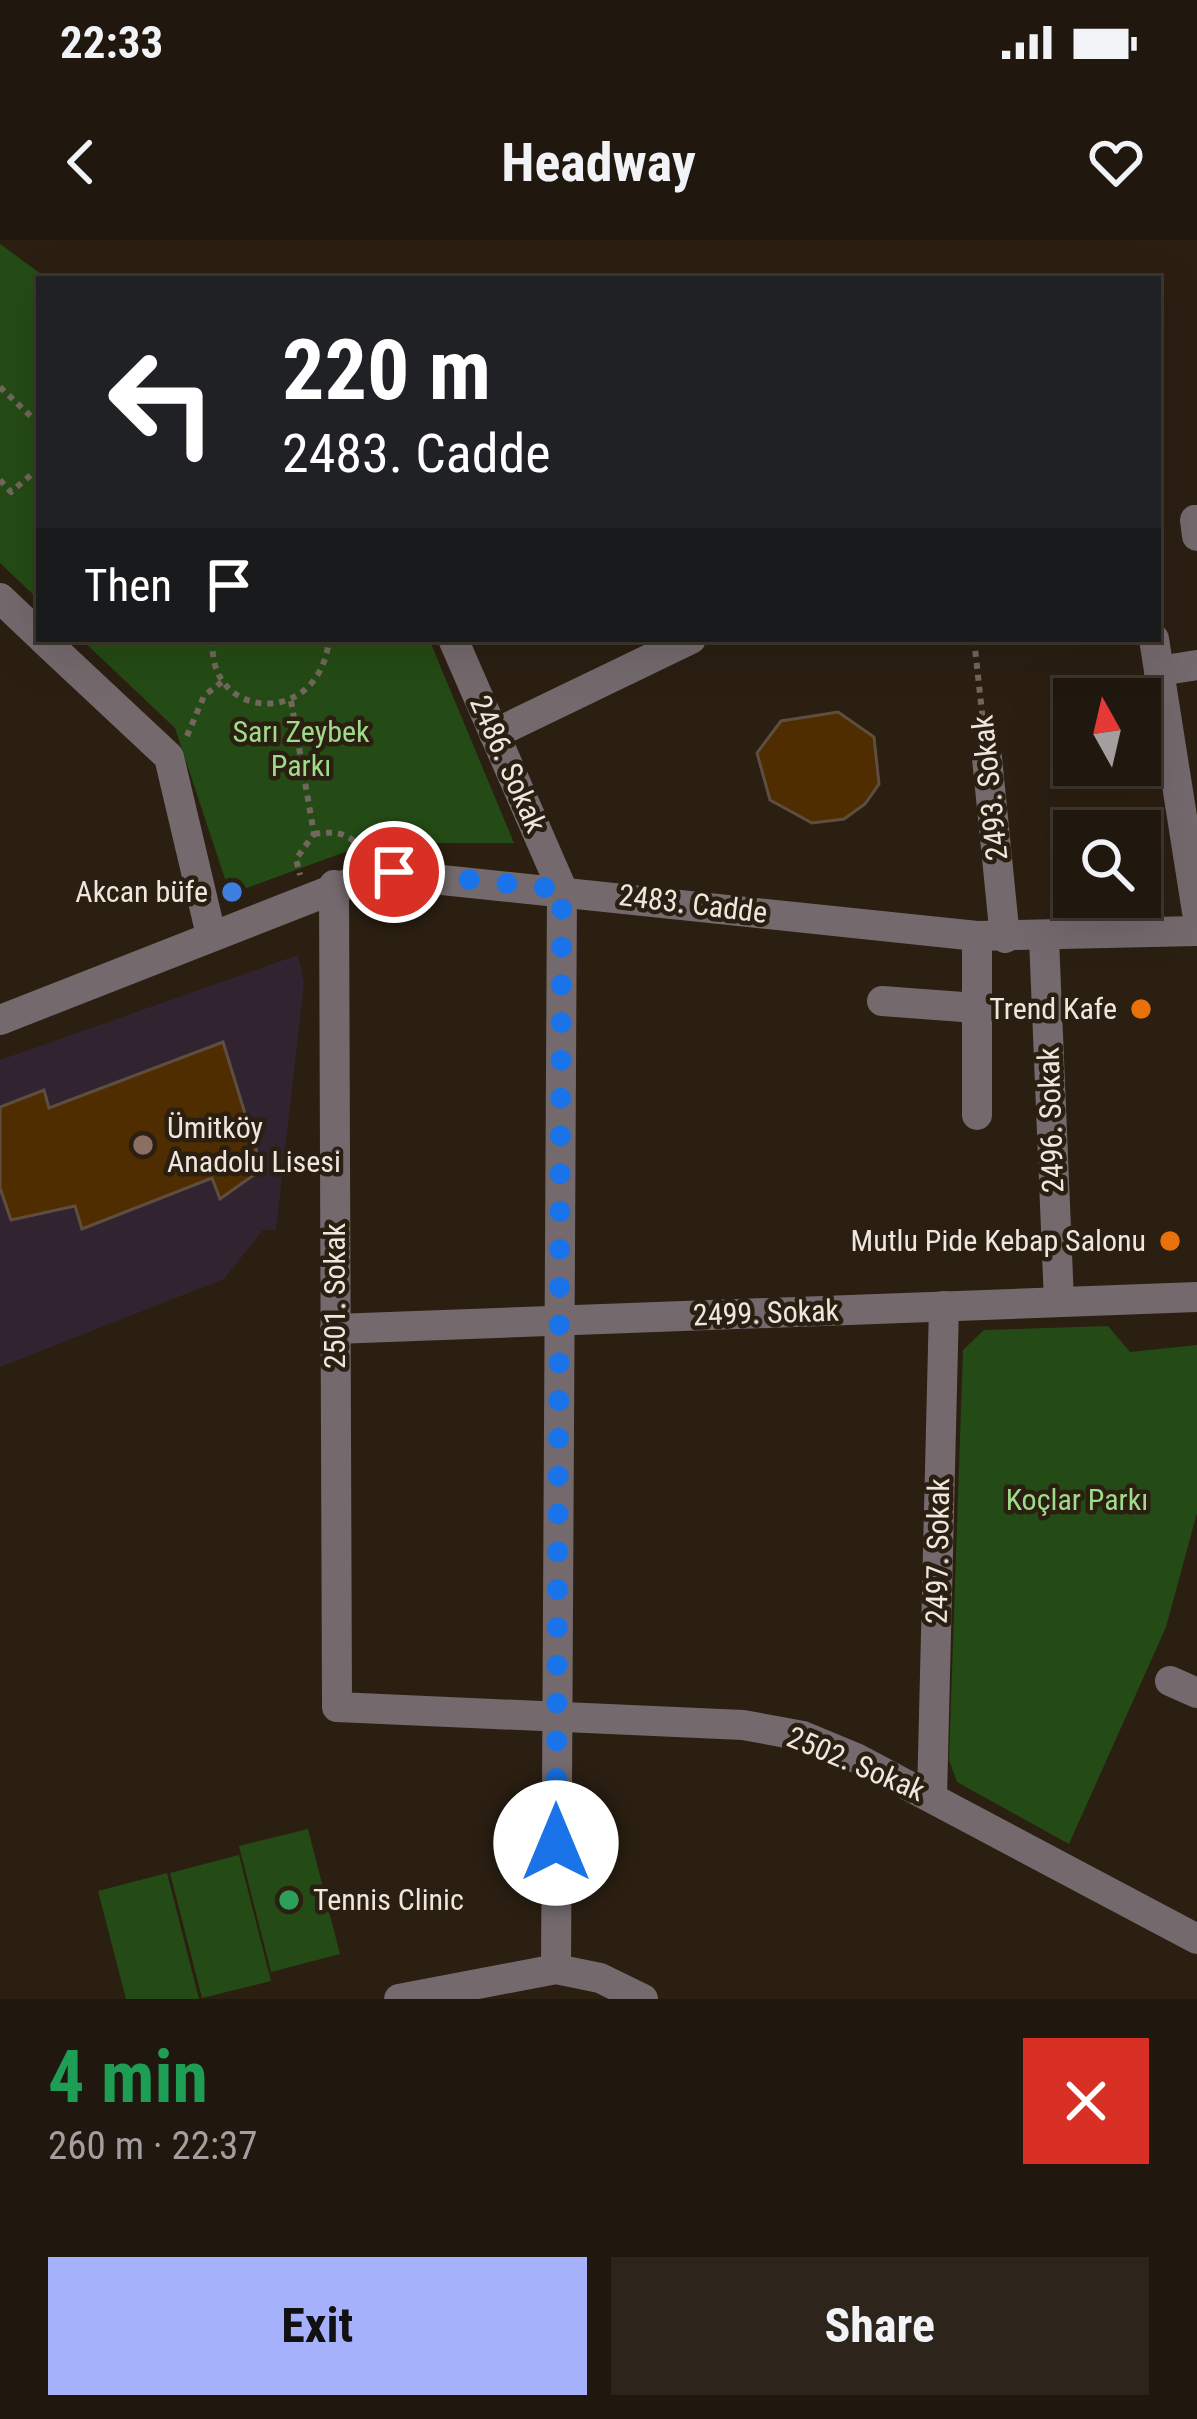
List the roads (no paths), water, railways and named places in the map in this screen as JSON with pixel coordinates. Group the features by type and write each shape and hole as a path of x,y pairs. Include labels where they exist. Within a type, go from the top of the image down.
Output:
{"street":[{"path":"0,598 36,632"},
{"path":"46,642 169,757 211,935"},
{"name":"2486. Sokak","path":"454,642 562,889"},
{"path":"494,734 685,642"},
{"path":"1154,642 1197,912"},
{"path":"1159,671 1197,665"},
{"name":"2493. Sokak","path":"977,1114 976,1008 991,937 987,758"},
{"name":"2483. Cadde","path":"0,1020 320,890 375,873 991,937 1197,931"},
{"path":"556,1969 562,889"},
{"name":"2501. Sokak","path":"320,890 335,1329 337,1707"},
{"name":"2496. Sokak","path":"1044,938 1059,1302"},
{"path":"882,1001 976,1008"},
{"name":"2499. Sokak","path":"335,1329 1197,1297"},
{"name":"2497. Sokak","path":"932,1797 944,1306"},
{"name":"2502. Sokak","path":"337,1707 774,1729 831,1747 932,1797 1197,1939"},
{"path":"399,1999 556,1969 600,1978 643,1999"}],"place":[{"name":"Akcan büfe","path":"232,892"},
{"name":"Trend Kafe","path":"1141,1009"},
{"name":"Ümitköy Anadolu Lisesi","path":"143,1145"},
{"name":"Mutlu Pide Kebap Salonu","path":"1170,1241"},
{"name":"Tennis Clinic","path":"289,1900"}],"park label":[{"name":"Sarı Zeybek Parkı","path":"301,749"},
{"name":"Koçlar Parkı","path":"1077,1500"}]}
